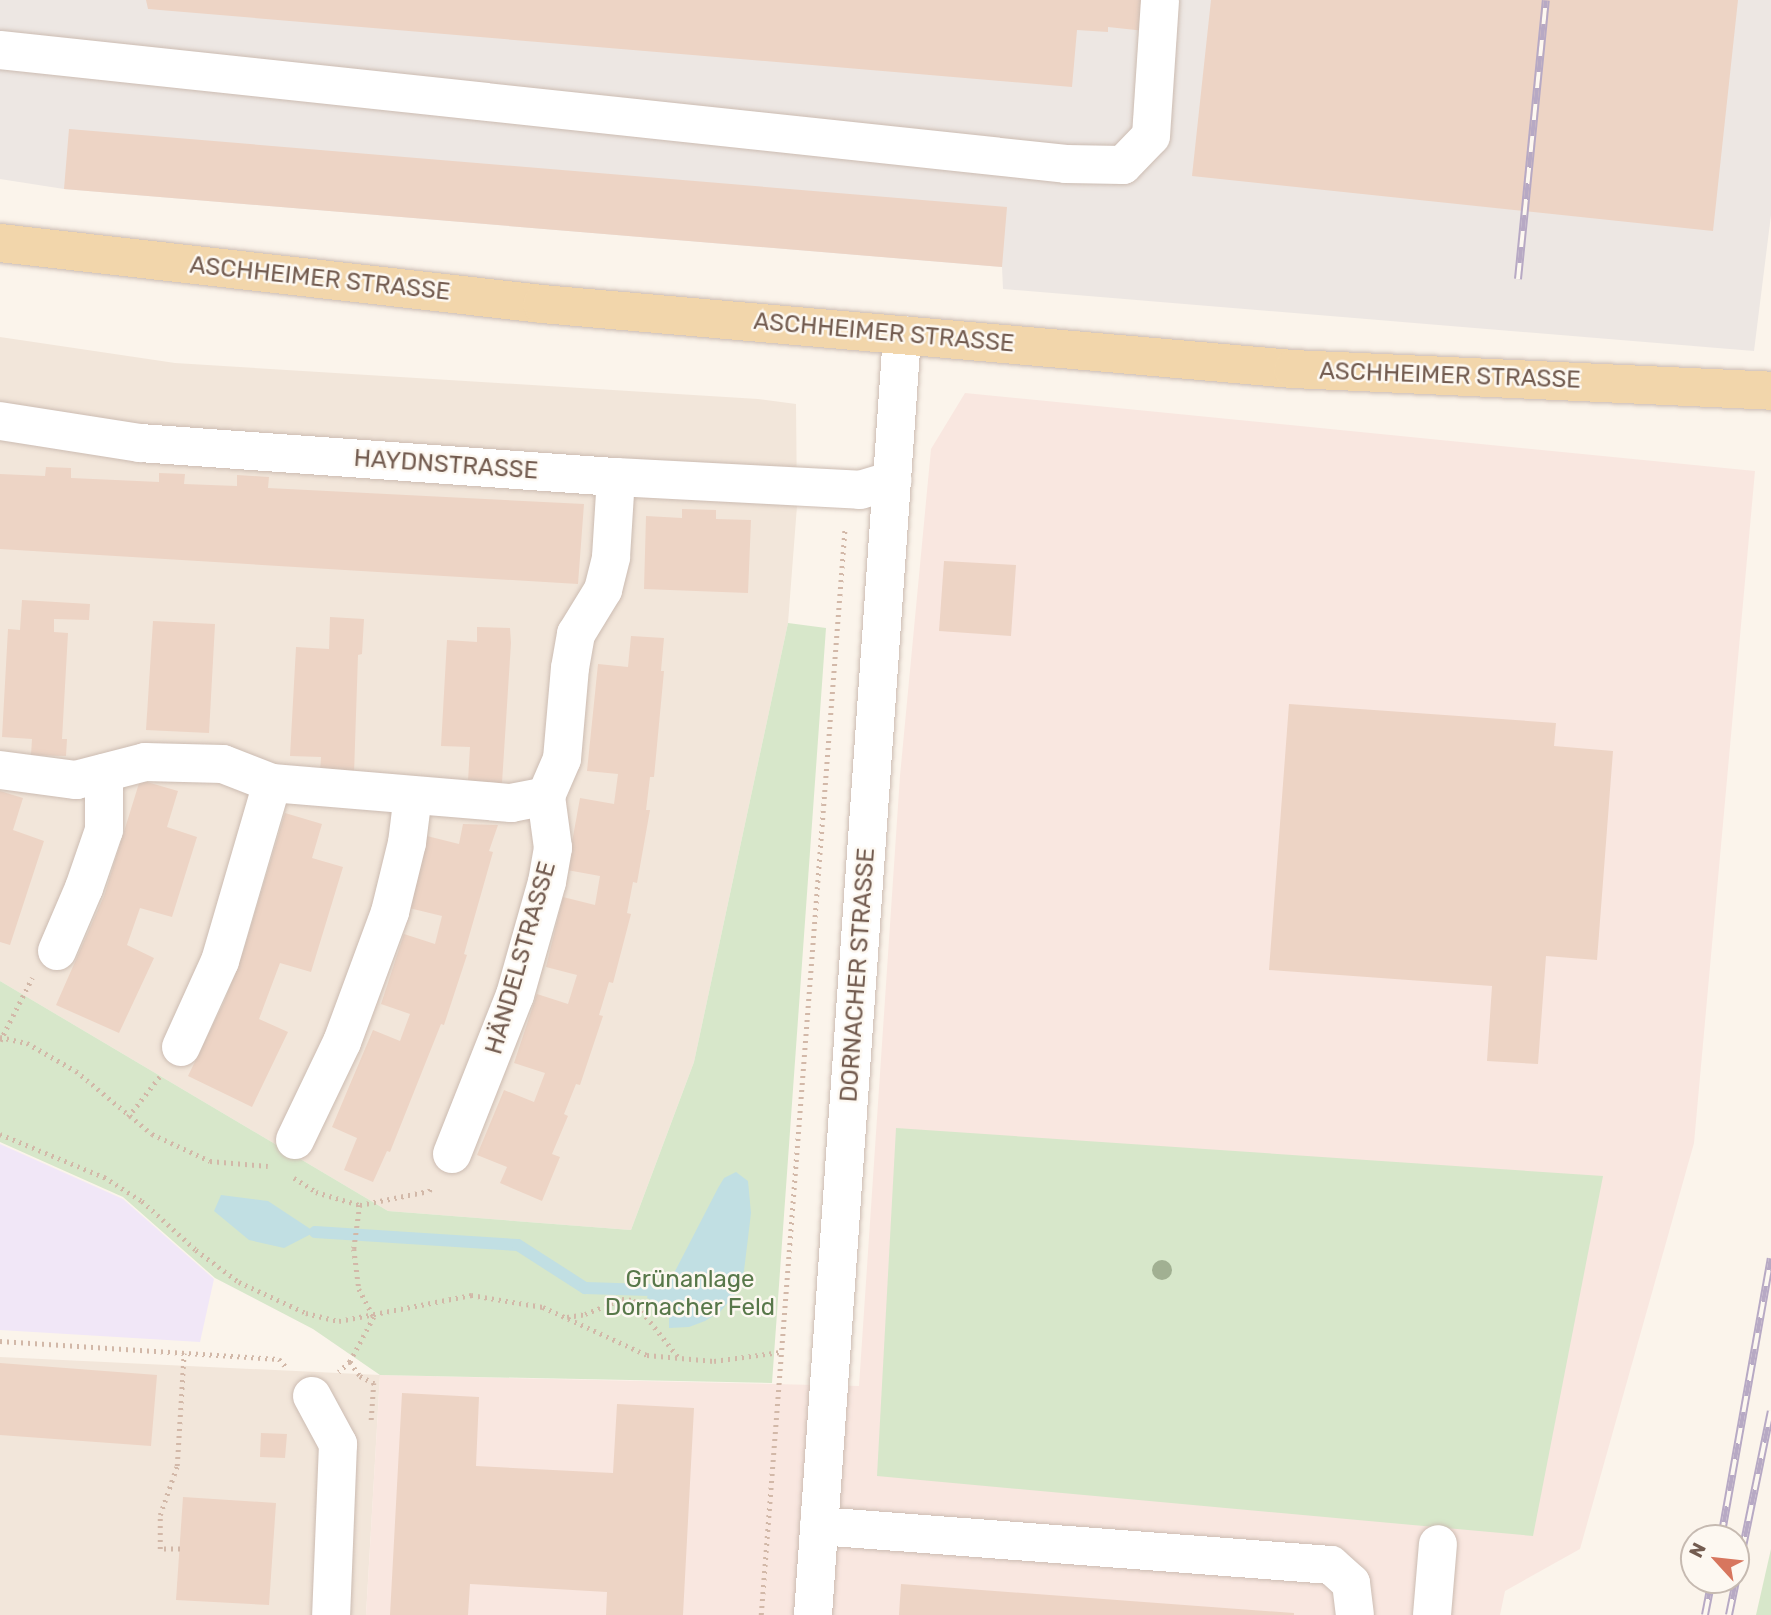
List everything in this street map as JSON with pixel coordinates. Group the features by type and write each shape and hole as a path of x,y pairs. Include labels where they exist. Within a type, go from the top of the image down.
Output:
{"main road":[{"name":"ASCHHEIMER STRASSE","path":"0,243 542,304 1293,369 1771,391"}],"street":[{"path":"0,50 1066,164 1123,165 1150,136 1160,0"},
{"name":"DORNACHER STRASSE","path":"813,1615 876,485 902,335"},
{"name":"HAYDNSTRASSE","path":"0,421 140,443 616,477 876,485"},
{"path":"0,770 76,780 145,762 223,764 272,783 511,803 546,796 562,759 570,668 576,634 603,590 611,557 616,477"},
{"path":"60,944 104,830 104,772"},
{"path":"181,1047 220,961 272,783"},
{"path":"286,1160 342,1042 390,912 407,843 413,795"},
{"name":"HÄNDELSTRASSE","path":"452,1154 515,995 547,882 553,848 546,796"},
{"path":"312,1396 338,1444 331,1615"},
{"path":"819,1526 1331,1565 1351,1583 1355,1615"},
{"path":"1432,1615 1438,1544"}],"path":[{"path":"761,1615 845,526 876,485"},
{"path":"60,944 45,949 1,1038 27,1043 76,1071 128,1117 152,1133 210,1161 286,1160 316,1192 360,1205 429,1191 452,1154"},
{"path":"128,1117 181,1047"},
{"path":"0,1133 104,1177 142,1201 196,1250 239,1282 306,1313 339,1321 374,1317 471,1295 543,1307 647,1355 714,1361 780,1352"},
{"path":"360,1205 354,1249 359,1289 374,1317"},
{"path":"566,1317 585,1314 622,1299 634,1300 681,1359"},
{"path":"0,1341 279,1359 312,1396 350,1362 374,1317"},
{"path":"180,1549 159,1549 160,1515 177,1466 184,1353"}],"shaded area":[{"path":"0,0 1771,0 1771,215 1754,351 1003,289 1002,267 64,189 0,179"},
{"path":"0,337 175,363 758,399 796,404 797,506 788,623 694,1062 631,1230 388,1211 0,981"},
{"path":"965,393 1755,471 1694,1143 1580,1549 1505,1591 1500,1615 366,1615 380,1375 859,1386 900,776 931,449"},
{"path":"0,1144 123,1199 214,1279 200,1342 0,1330"},
{"path":"0,1357 380,1375 366,1615 0,1615"}],"green space":[{"name":"Grünanlage Dornacher Feld","path":"788,623 826,628 772,1383 380,1375 313,1329 215,1278 123,1197 0,1142 0,981 388,1211 631,1230 694,1062"},
{"path":"896,1128 1603,1176 1533,1536 877,1476"},
{"path":"1771,1549 1771,1615 1756,1615"}],"water":[{"path":"736,1172 748,1181 751,1213 744,1271 737,1292 720,1312 705,1321 689,1327 669,1328 669,1313 665,1306 647,1298 649,1290 671,1279 724,1178"},
{"path":"221,1195 268,1201 315,1232 284,1248 249,1240 214,1211"}],"building":[{"path":"146,0 1147,0 1145,31 1108,27 1108,32 1077,30 1072,87 148,9"},
{"path":"1211,0 1738,0 1713,231 1192,176"},
{"path":"69,129 1007,207 1002,267 64,189"},
{"path":"46,467 71,468 71,478 159,482 159,473 185,474 184,484 237,486 237,475 269,477 268,488 584,504 578,584 0,549 0,474 45,476"},
{"path":"682,509 716,510 716,519 751,520 748,593 644,589 646,516 682,518"},
{"path":"944,561 1016,565 1011,636 939,631"},
{"path":"22,600 90,604 89,620 54,619 54,632 68,633 62,739 67,739 66,756 31,755 32,739 2,737 8,629 20,630"},
{"path":"330,617 364,619 362,654 358,655 354,774 320,772 321,757 290,756 296,647 329,649"},
{"path":"153,621 215,624 209,733 146,730"},
{"path":"477,627 510,628 502,783 468,781 470,747 441,746 447,640 477,642"},
{"path":"631,636 664,638 661,671 664,671 654,777 650,777 646,810 650,810 637,883 633,882 627,913 631,914 613,983 609,982 599,1015 603,1016 580,1085 576,1084 564,1114 568,1116 552,1154 560,1157 542,1201 500,1183 507,1167 477,1155 504,1090 534,1102 545,1073 514,1063 537,994 568,1004 577,975 546,967 563,897 595,905 600,876 567,870 580,798 614,804 618,774 587,771 598,664 628,667"},
{"path":"1289,704 1556,723 1554,746 1613,751 1597,960 1546,956 1538,1064 1487,1061 1492,986 1269,970"},
{"path":"140,780 178,791 167,827 197,837 172,917 140,908 127,945 154,958 119,1033 56,1005 104,896"},
{"path":"0,791 23,798 13,830 44,841 10,945 0,942"},
{"path":"285,813 322,824 312,858 343,867 311,972 280,963 259,1019 288,1032 252,1107 188,1076 224,1002 243,952"},
{"path":"463,824 498,825 489,851 493,852 464,954 467,955 444,1025 441,1024 390,1152 387,1151 373,1182 344,1170 357,1138 332,1127 373,1030 400,1041 410,1014 381,1004 404,934 435,944 442,916 409,908 427,836 459,844"},
{"path":"0,1363 157,1375 151,1446 0,1435"},
{"path":"402,1393 479,1397 476,1466 613,1473 617,1404 694,1408 683,1615 606,1615 607,1592 470,1584 468,1615 390,1615"},
{"path":"261,1433 287,1434 285,1458 260,1457"},
{"path":"183,1497 276,1503 269,1605 176,1600"},
{"path":"901,1584 1294,1613 1294,1615 899,1615"}],"waterway":[{"path":"315,1232 518,1245 585,1288 649,1290"}],"railway":[{"path":"1518,279 1546,0"},
{"path":"1724,1524 1771,1258"},
{"path":"1729,1615 1771,1411"},
{"path":"1705,1615 1709,1594"}]}
